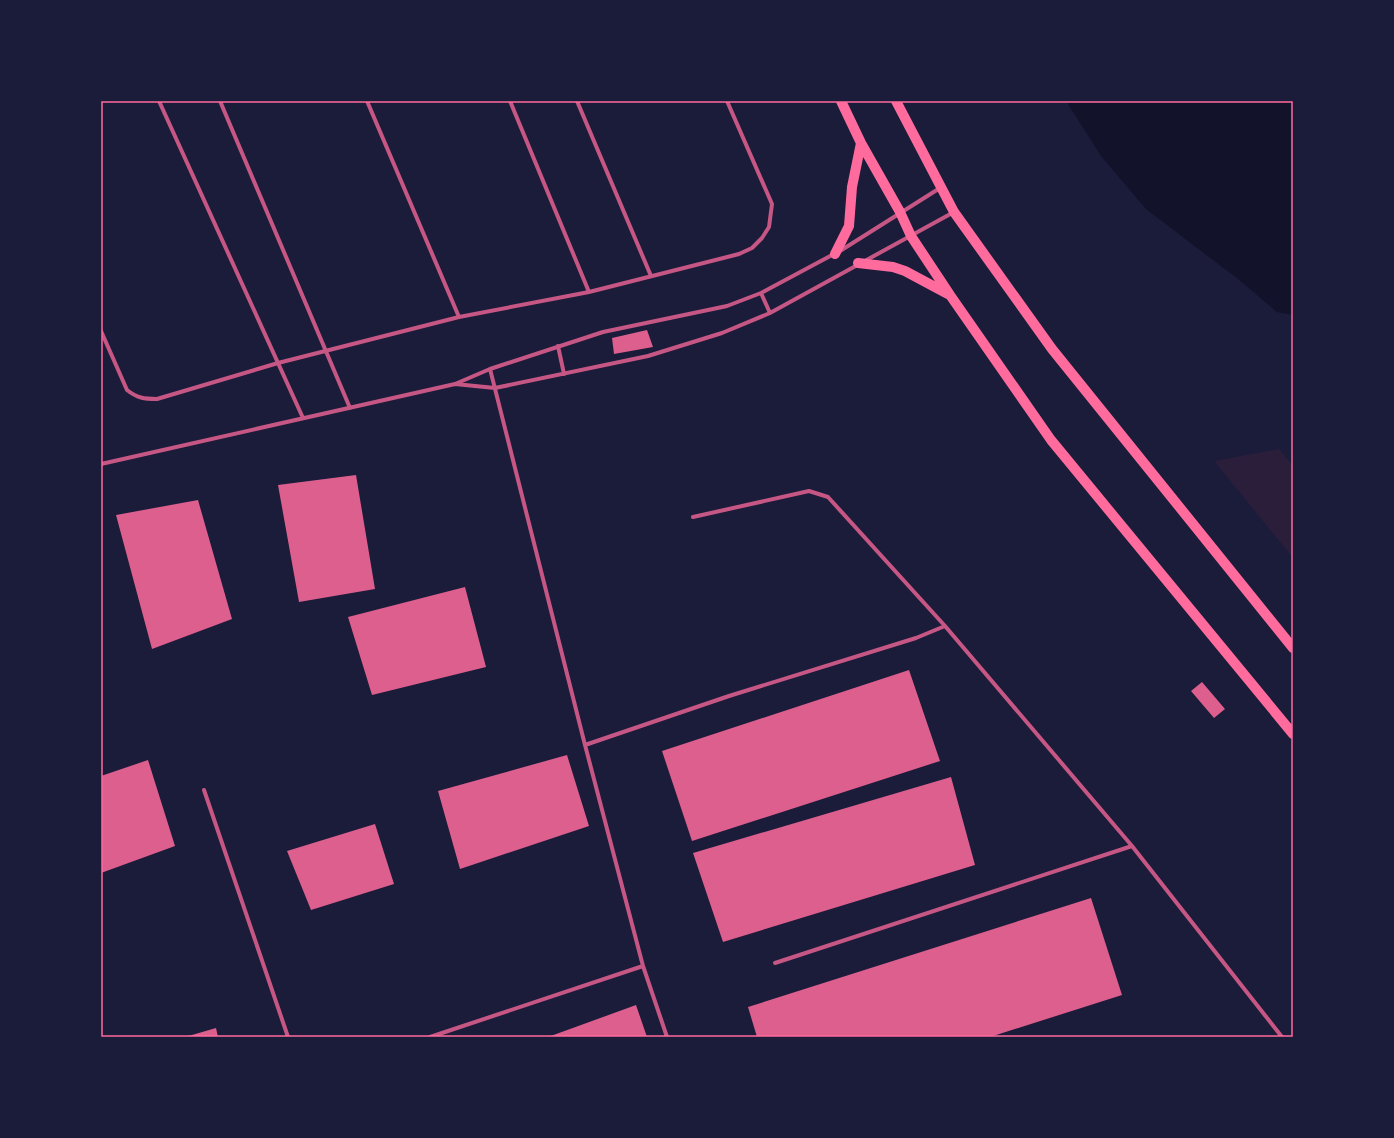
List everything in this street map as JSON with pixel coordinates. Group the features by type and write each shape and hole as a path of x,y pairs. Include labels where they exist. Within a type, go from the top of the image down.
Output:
{"main road":[{"path":"841,101 861,143 912,236 950,295 1052,440 1293,734"},
{"path":"896,101 940,188 954,212 1052,349 1293,648"},
{"path":"835,254 849,226 852,187 861,143"},
{"path":"858,263 893,267 905,271 950,295"}],"street":[{"path":"159,101 303,418"},
{"path":"220,101 350,408"},
{"path":"367,101 459,317"},
{"path":"510,101 589,292"},
{"path":"577,101 651,276"},
{"path":"101,331 127,390 134,396 143,399 157,400 278,363 327,352 459,317 589,292 739,254 752,248 762,238 769,227 772,204 727,101"},
{"path":"101,464 455,384 490,369 603,332 727,306 761,293 835,254 940,188"},
{"path":"455,384 495,388 648,356 722,333 770,313 858,263 912,236 954,212"},
{"path":"761,293 770,313"},
{"path":"558,346 564,374"},
{"path":"490,369 585,745 643,966 667,1037"},
{"path":"693,518 809,491 828,497 945,626 1132,846 1282,1037"},
{"path":"585,745 729,696 916,638 945,626"},
{"path":"204,790 288,1037"},
{"path":"775,963 1132,846"},
{"path":"430,1037 643,966"}],"shaded area":[{"path":"1066,101 1293,101 1293,315 1277,312 1238,279 1146,209 1101,156"},
{"path":"1279,449 1293,466 1293,558 1214,461"}],"building":[{"path":"647,330 653,347 614,354 612,338"},
{"path":"356,475 375,589 299,602 278,485"},
{"path":"198,500 232,619 152,649 116,515"},
{"path":"465,587 486,667 372,695 348,617"},
{"path":"909,670 940,761 692,841 662,751"},
{"path":"1202,682 1225,709 1214,718 1191,691"},
{"path":"567,755 589,826 460,869 438,791"},
{"path":"148,760 175,846 101,873 101,776"},
{"path":"951,777 975,865 723,942 693,853"},
{"path":"375,824 394,884 311,910 287,851"},
{"path":"1091,898 1122,995 990,1037 757,1037 748,1007"},
{"path":"636,1005 647,1037 548,1037"},
{"path":"216,1028 218,1037 185,1037"}]}
